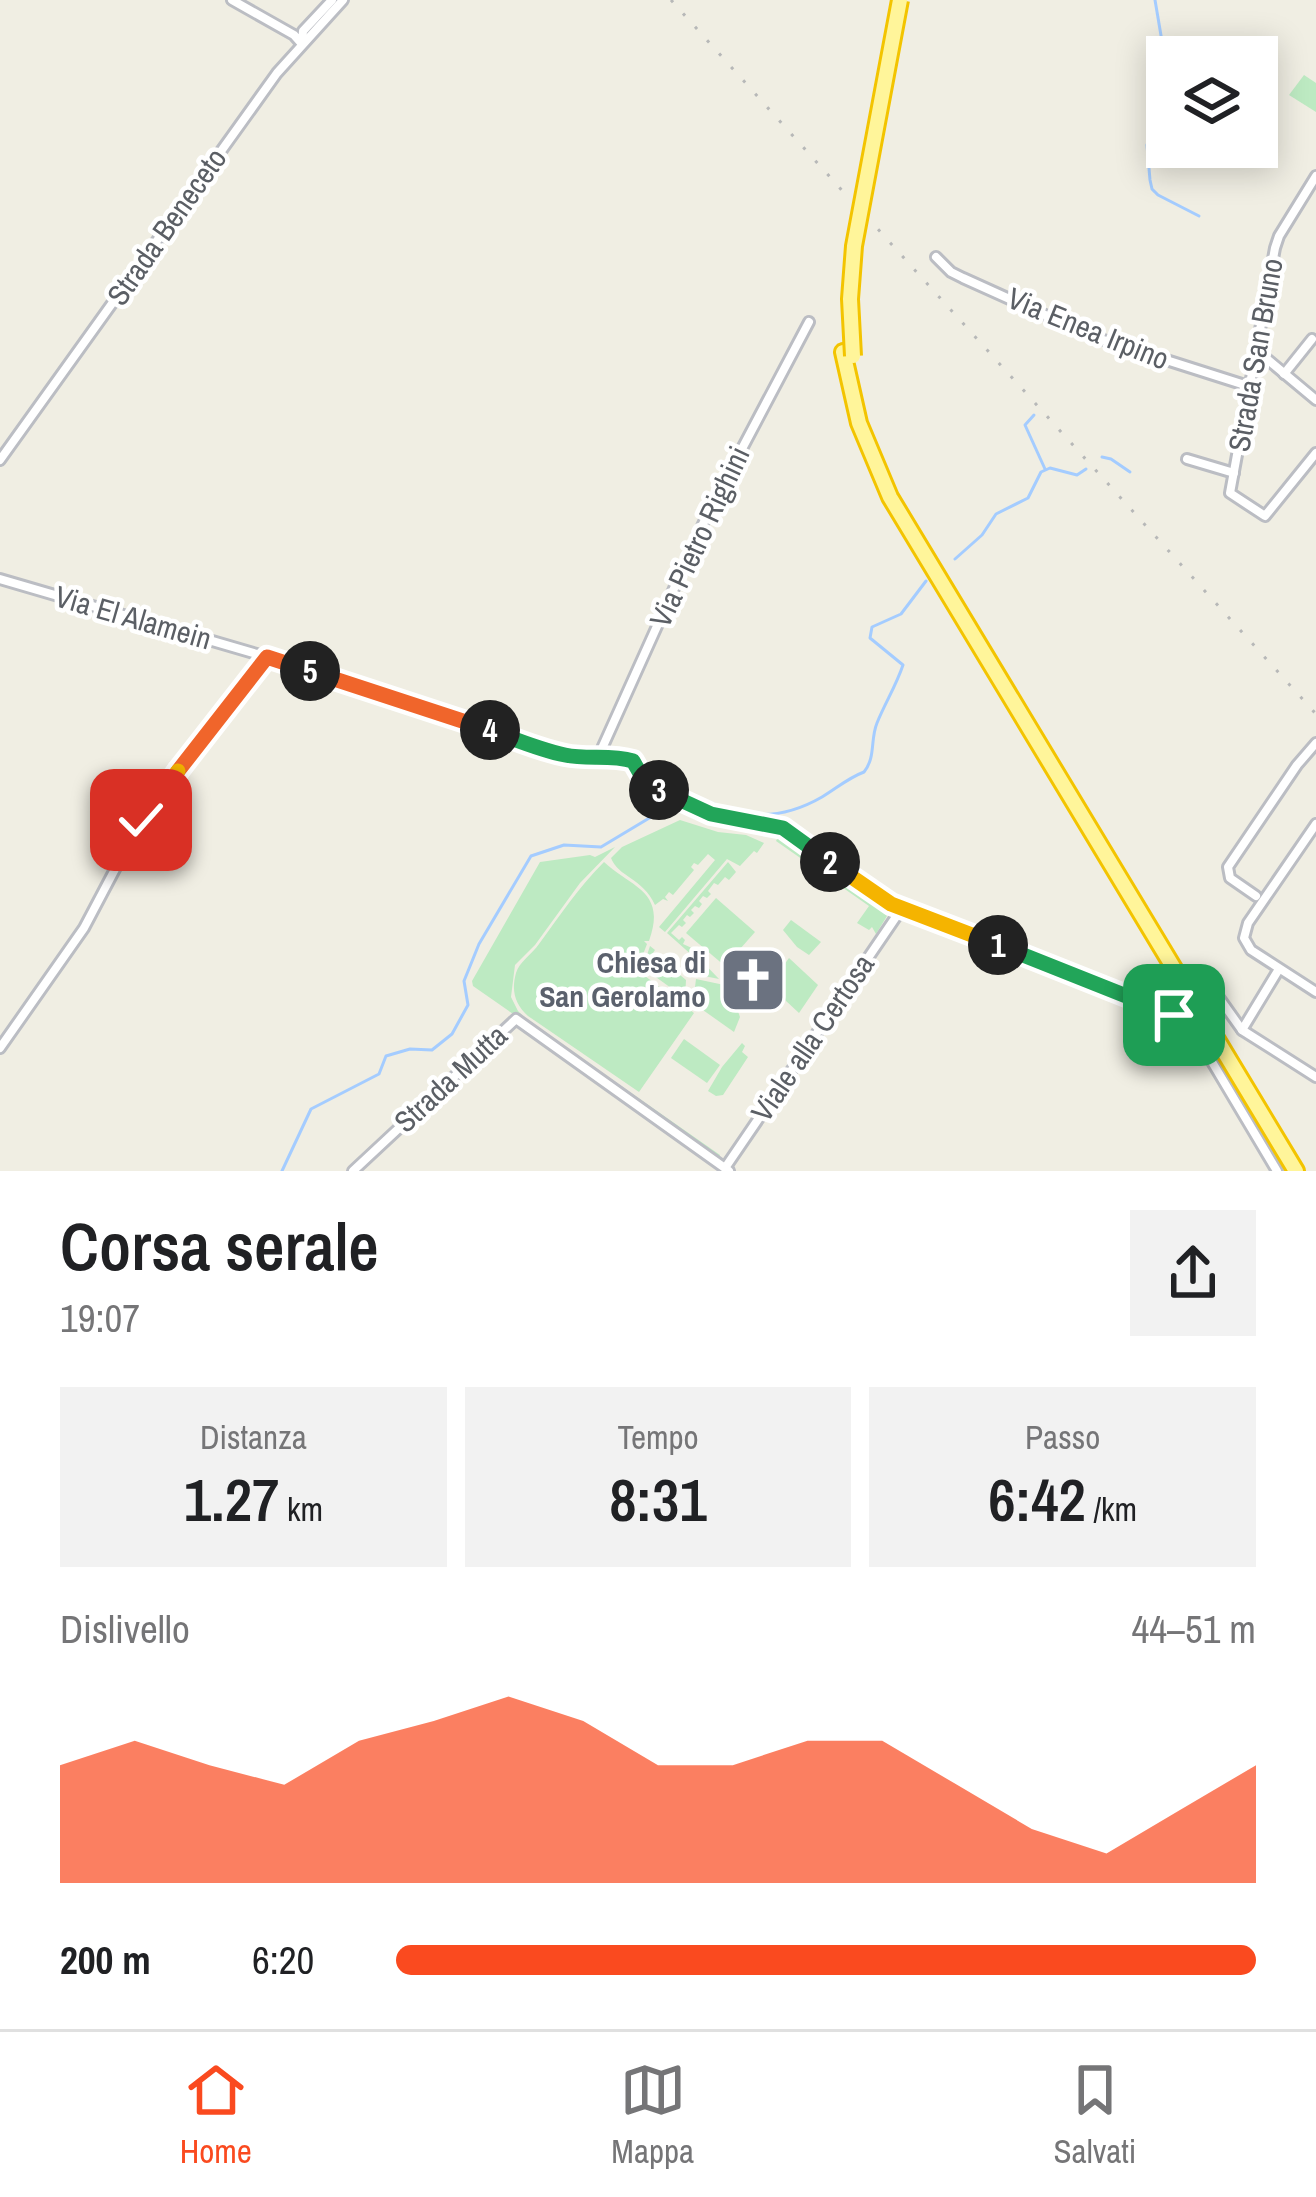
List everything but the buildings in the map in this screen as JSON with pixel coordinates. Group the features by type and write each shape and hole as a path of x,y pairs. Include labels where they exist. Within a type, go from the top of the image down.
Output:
{"highway":[{"path":"891,0 844,259 841,299 859,423 890,497 1296,1171"},
{"path":"900,0 854,246 850,299 848,354 869,424 901,497 1307,1171"}],"street":[{"path":"232,0 302,44"},
{"path":"302,44 303,31 332,0"},
{"name":"Strada Beneceto","path":"0,460 277,73 343,0"},
{"name":"Strada San Bruno","path":"1316,176 1279,236 1230,493 1265,516 1316,453"},
{"name":"Via Enea Irpino","path":"936,257 951,272 1094,337 1248,386"},
{"name":"Via Pietro Righini","path":"599,755 708,513 809,322"},
{"path":"1284,374 1312,339"},
{"path":"1255,349 1316,400"},
{"name":"Strada San Bruno","path":"1187,459 1234,472"},
{"name":"Via El Alamein","path":"0,579 267,657 564,755 599,755"},
{"path":"0,1048 84,928 141,820 267,657"},
{"path":"1268,895 1256,896 1231,878 1228,867 1316,743"},
{"path":"599,755 633,761 645,782 711,814 787,830 862,886 902,908 1178,1017 1199,1040 1277,1171"},
{"path":"1316,824 1245,929 1251,950 1316,992"},
{"path":"1256,896 1258,909"},
{"name":"Viale alla Certosa","path":"727,1169 902,908"},
{"path":"1242,1030 1280,969"},
{"path":"1205,978 1242,1030 1316,1077"},
{"name":"Strada Mutta","path":"353,1171 516,1019 727,1169"}],"green space":[{"path":"1304,75 1316,83 1316,112 1289,95"},
{"path":"677,802 702,814 783,830 890,906 893,913 884,913 887,916 876,934 872,927 869,930 857,923 869,906 776,841 779,835 707,823 684,814 674,806"},
{"path":"680,820 764,843 740,866 727,859 665,932 659,927 715,860 708,854 698,865 694,863 694,870 673,895 669,892 665,897 668,901 655,905 611,858 622,847"},
{"path":"615,847 515,965 511,997 528,1021 719,1158 473,986 540,862 595,857"},
{"path":"604,862 644,892 654,911 639,965 632,960 629,964 694,1013 639,1092 528,1016 514,991 520,965"},
{"path":"728,862 736,872 729,880 725,877 718,885 714,883 708,891 711,894 699,901 699,908 695,906 694,913 683,920 686,923 671,933 679,940 682,937 683,944 694,949 719,979 699,975 692,968 694,957 667,933"},
{"path":"716,898 755,932 725,966 686,933"},
{"path":"791,920 821,942 809,955 783,930"},
{"path":"650,946 655,950 650,957 686,980 685,998 646,970"},
{"path":"789,958 818,985 799,1013 785,1000 778,973"},
{"path":"696,979 729,986 740,1017 734,1032 693,1003"},
{"path":"684,1039 720,1065 707,1083 671,1058"},
{"path":"742,1043 748,1057 723,1095 716,1096 708,1091"}],"waterway":[{"path":"1155,0 1161,36"},
{"path":"1149,168 1152,189 1158,195 1199,216"},
{"path":"1034,415 1025,425 1045,469"},
{"path":"1102,457 1130,472"},
{"path":"955,559 982,535 996,514 1028,498 1041,472 1050,468 1077,475 1086,469"},
{"path":"282,1171 311,1109 379,1074 386,1056 410,1049 432,1050 452,1034 468,1005 464,981 479,944 531,856 564,845 601,847 666,808 683,791 736,811 769,814 803,806 864,772 877,723 903,665 870,638 872,627 901,614 926,581"}],"railway":[{"path":"671,0 847,196"},
{"path":"866,216 1316,714"}],"place":[{"name":"Chiesa di San Gerolamo","path":"753,980"}],"route":[{"path":"141,820 267,657 564,755 633,761 650,786 701,810 790,831 891,904 1174,1015"}]}
